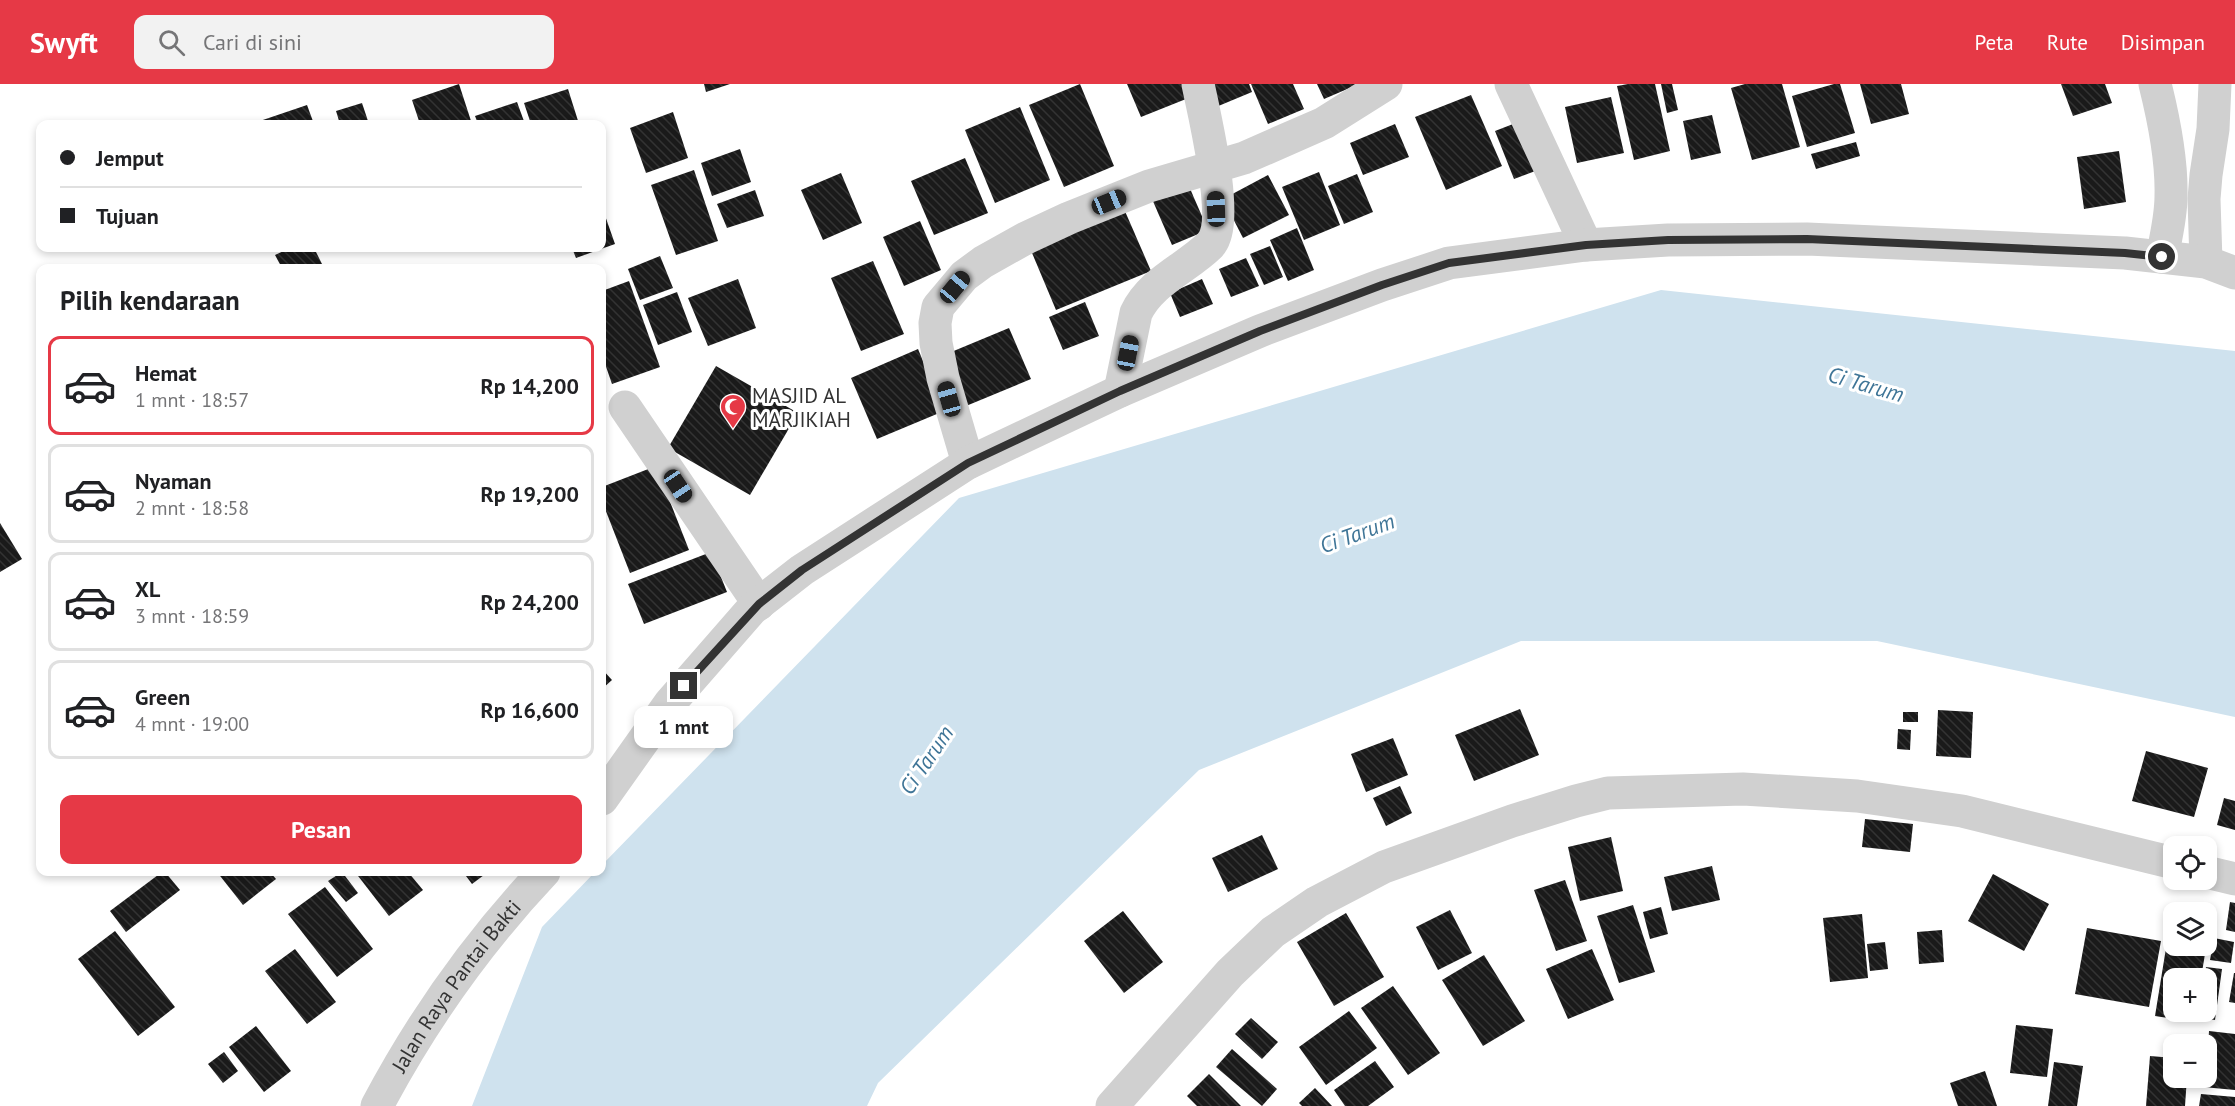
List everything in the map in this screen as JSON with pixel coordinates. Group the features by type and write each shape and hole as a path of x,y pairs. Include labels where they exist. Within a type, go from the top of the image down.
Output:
{"street":[{"path":"1120,391 1140,303 1182,265 1209,246 1216,235 1215,166 1197,84"},
{"path":"968,463 943,378 935,323 938,308 964,276 983,262 1026,238 1069,218 1149,186 1244,158 1324,123 1386,84"},
{"path":"1511,84 1586,245"},
{"path":"2156,84 2168,148 2171,196 2169,221 2194,262"},
{"path":"2194,262 2213,129 2215,84"},
{"path":"2171,196 2204,199"},
{"path":"606,791 699,668 759,604 802,570 968,463 1120,391 1260,331 1382,285 1449,263 1586,245 1668,240 1807,239 2125,253 2194,262"},
{"path":"625,407 759,604"},
{"path":"1112,1106 1230,973 1273,932 1317,902 1384,867 1512,821 1608,793 1743,789 1857,796 1962,811 2163,860"},
{"path":"2217,875 2235,879"},
{"name":"Jalan Raya Pantai Bakti","path":"377,1106 424,1023 469,958 540,876"}],"water":[{"name":"Ci Tarum","path":"1661,290 2235,351 2235,717 1877,641 1521,641 1199,770 878,1083 867,1106 472,1106 542,927 591,876 606,876 606,861 959,498"}],"building":[{"path":"459,84 471,120 419,120 412,100"},
{"path":"704,84 730,84 706,92"},
{"path":"1080,84 1114,166 1064,187 1029,105"},
{"path":"1127,84 1191,84 1196,95 1141,117"},
{"path":"1206,84 1249,84 1252,92 1216,107"},
{"path":"1251,84 1293,84 1304,109 1268,124"},
{"path":"1317,84 1359,84 1324,99"},
{"path":"1655,84 1670,151 1634,160 1617,86"},
{"path":"1661,84 1672,84 1678,110 1667,113"},
{"path":"1745,84 1782,84 1800,147 1752,160 1731,88"},
{"path":"1840,84 1855,133 1807,147 1792,96"},
{"path":"1860,84 1901,84 1909,114 1871,124"},
{"path":"2061,84 2105,84 2112,103 2073,116"},
{"path":"568,89 578,120 530,120 524,103"},
{"path":"1471,95 1502,166 1446,190 1415,117"},
{"path":"1611,97 1624,153 1577,163 1565,107"},
{"path":"517,102 524,120 476,120 475,116"},
{"path":"362,103 368,120 339,120 336,111"},
{"path":"307,105 313,120 263,120"},
{"path":"1020,107 1050,180 995,203 965,130"},
{"path":"673,112 688,158 646,173 630,128"},
{"path":"1712,115 1721,153 1691,160 1683,121"},
{"path":"1526,119 1546,167 1514,179 1495,131"},
{"path":"1395,124 1409,157 1363,175 1350,143"},
{"path":"1856,142 1860,156 1816,169 1811,154"},
{"path":"740,149 751,182 712,196 701,163"},
{"path":"2119,151 2126,202 2084,209 2077,157"},
{"path":"965,158 988,213 934,235 911,181"},
{"path":"694,170 718,241 676,255 651,185"},
{"path":"1319,172 1340,225 1304,240 1282,187"},
{"path":"841,173 862,223 823,240 801,190"},
{"path":"1357,174 1373,212 1344,224 1328,186"},
{"path":"1268,175 1289,215 1243,238 1223,199"},
{"path":"1188,184 1208,230 1172,245 1152,199"},
{"path":"755,190 764,216 727,228 717,204"},
{"path":"1121,202 1151,271 1056,310 1027,241"},
{"path":"606,218 615,244 606,247"},
{"path":"920,221 941,270 904,286 883,237"},
{"path":"1297,228 1314,270 1288,281 1270,240"},
{"path":"1270,246 1283,277 1264,285 1250,254"},
{"path":"281,252 316,252 322,264 280,264 275,255"},
{"path":"574,252 593,252 576,258"},
{"path":"660,256 673,288 640,300 628,269"},
{"path":"1246,258 1259,286 1231,297 1219,269"},
{"path":"873,261 904,334 861,351 831,278"},
{"path":"738,279 756,328 708,346 688,298"},
{"path":"1202,279 1213,304 1180,317 1170,293"},
{"path":"629,281 660,367 612,384 606,367 606,290"},
{"path":"677,292 692,332 658,345 643,305"},
{"path":"1085,302 1099,336 1063,350 1049,317"},
{"path":"1009,328 1031,379 966,406 944,355"},
{"path":"918,349 944,411 877,439 851,378"},
{"name":"MASJID AL MARJIKIAH","path":"716,366 798,413 750,495 668,448"},
{"path":"656,466 689,550 630,573 606,511 606,485"},
{"path":"0,523 22,559 0,572"},
{"path":"711,552 727,592 644,624 628,584"},
{"path":"606,673 612,680 606,685"},
{"path":"1520,709 1539,755 1474,781 1455,735"},
{"path":"1938,710 1973,712 1971,758 1936,756"},
{"path":"1903,712 1918,712 1918,722 1903,722"},
{"path":"1898,729 1911,730 1910,750 1897,749"},
{"path":"1393,738 1408,775 1366,792 1351,754"},
{"path":"2146,751 2208,768 2194,817 2132,801"},
{"path":"1400,786 1412,813 1386,826 1373,798"},
{"path":"2224,798 2235,801 2235,830 2217,825"},
{"path":"1865,819 1913,824 1910,852 1862,847"},
{"path":"1262,835 1278,869 1228,892 1212,858"},
{"path":"1611,837 1623,891 1580,901 1568,847"},
{"path":"1712,866 1720,900 1672,911 1664,877"},
{"path":"1993,874 2049,904 2024,951 1968,921"},
{"path":"157,876 168,876 180,890 126,932 110,911"},
{"path":"220,876 273,876 276,879 243,905"},
{"path":"336,876 345,876 358,893 346,902 328,881"},
{"path":"358,876 411,876 423,890 389,916"},
{"path":"466,876 483,876 472,884"},
{"path":"1565,880 1587,941 1556,951 1534,890"},
{"path":"325,887 373,949 337,977 288,914"},
{"path":"2230,902 2235,903 2235,932 2226,930"},
{"path":"1633,905 1655,972 1619,983 1597,916"},
{"path":"1661,907 1668,934 1650,939 1643,912"},
{"path":"1450,910 1472,953 1438,970 1416,927"},
{"path":"1123,911 1163,962 1124,993 1084,941"},
{"path":"1346,913 1384,977 1334,1006 1297,942"},
{"path":"1862,914 1868,978 1830,982 1823,918"},
{"path":"2087,928 2161,941 2149,1007 2075,994"},
{"path":"1942,930 1944,962 1919,964 1917,932"},
{"path":"115,931 175,1007 138,1036 78,959"},
{"path":"2217,939 2234,942 2231,963 2210,960 2211,956 2217,956"},
{"path":"1885,942 1888,969 1870,971 1867,944"},
{"path":"295,949 336,1002 307,1024 265,971"},
{"path":"1592,949 1614,1000 1568,1019 1546,969"},
{"path":"1484,955 1525,1021 1483,1046 1442,980"},
{"path":"2165,956 2205,956 2203,968 2163,968 2163,1017 2155,1016"},
{"path":"2217,968 2222,969 2217,1005"},
{"path":"2235,973 2235,1003 2229,1002"},
{"path":"1393,986 1440,1053 1408,1075 1361,1008"},
{"path":"1349,1011 1377,1048 1326,1085 1299,1047"},
{"path":"1251,1018 1278,1042 1262,1059 1235,1034"},
{"path":"2016,1025 2053,1029 2047,1077 2010,1073"},
{"path":"256,1026 291,1071 264,1092 229,1047"},
{"path":"2209,1031 2235,1034 2235,1090 2214,1088 2217,1088 2217,1034 2209,1034"},
{"path":"1232,1049 1277,1089 1262,1106 1216,1067"},
{"path":"224,1052 238,1071 223,1083 208,1064"},
{"path":"2150,1056 2163,1057 2163,1088 2186,1088 2185,1106 2146,1106"},
{"path":"1375,1061 1394,1087 1368,1106 1345,1106 1334,1090"},
{"path":"2054,1062 2083,1066 2077,1106 2048,1106"},
{"path":"1985,1071 1997,1106 1958,1106 1950,1083"},
{"path":"1209,1074 1241,1106 1197,1106 1187,1096"},
{"path":"1315,1088 1332,1106 1302,1106 1299,1103"},
{"path":"2201,1094 2235,1097 2235,1106 2199,1106"}],"place":[{"name":"MASJID AL MARJIKIAH","path":"733,430"}],"route":[{"path":"684,686 752,609 802,570 968,463 1120,391 1260,331 1382,285 1449,263 1586,245 1668,240 1784,239 2125,253 2162,257"}]}
